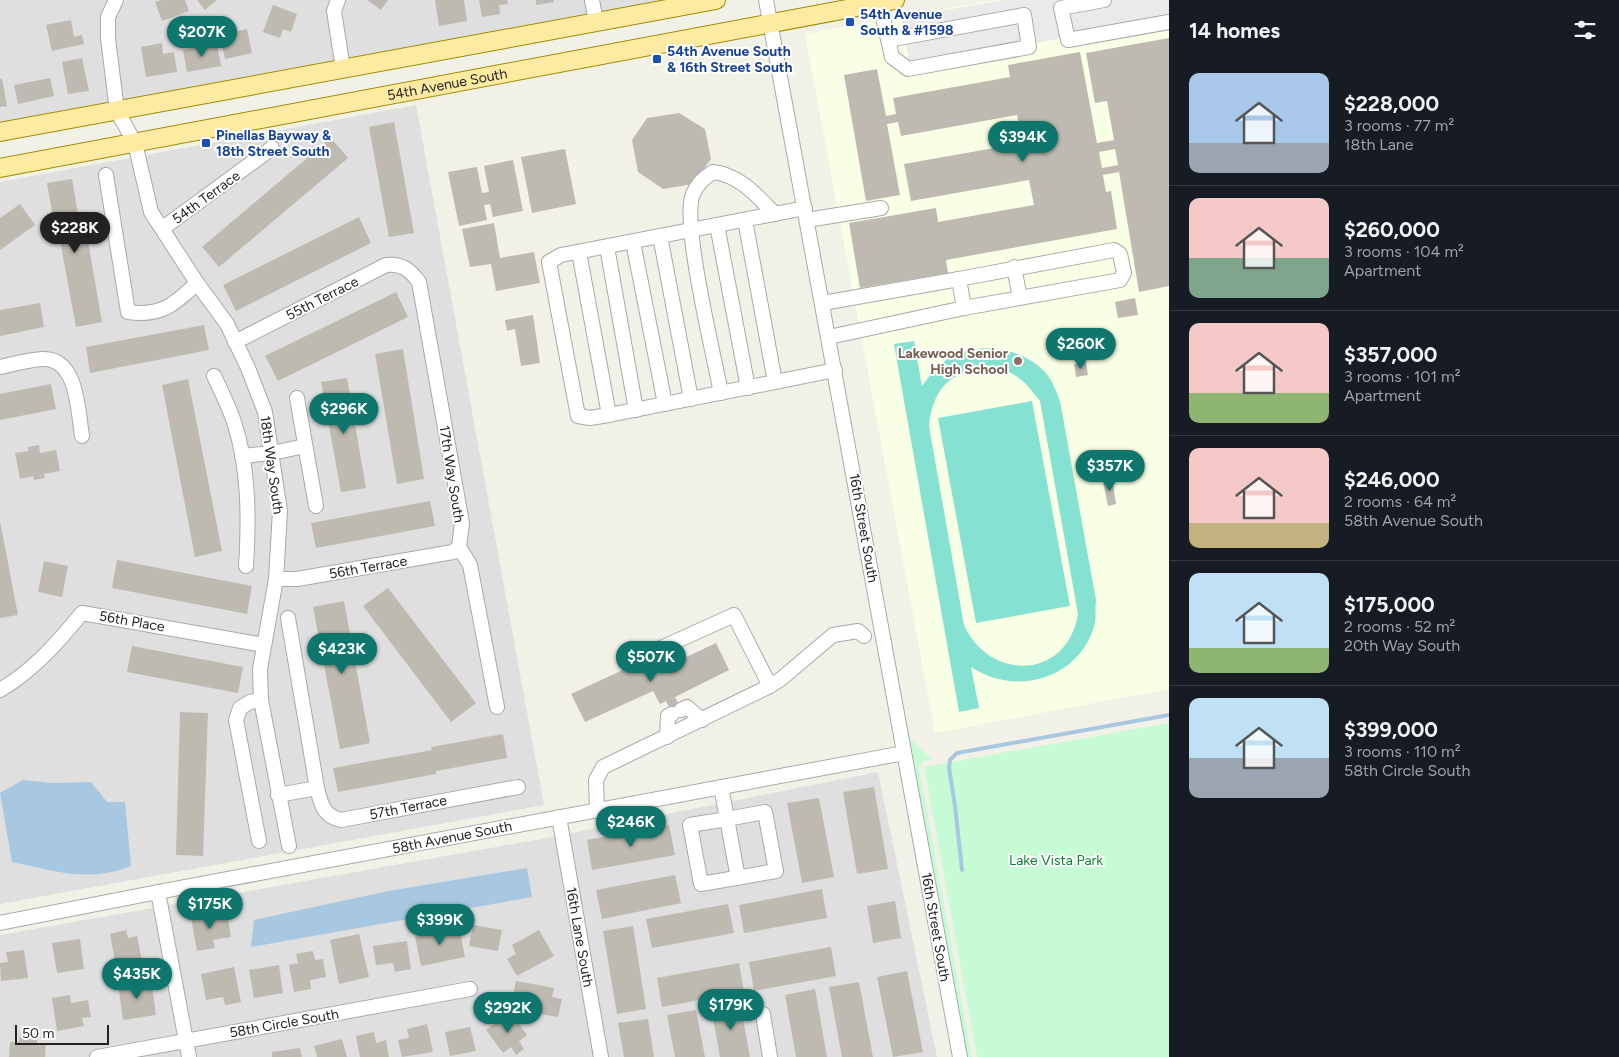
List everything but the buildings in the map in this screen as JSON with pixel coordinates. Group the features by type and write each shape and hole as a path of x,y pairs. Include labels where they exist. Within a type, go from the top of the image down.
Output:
{"main road":[{"path":"0,132 716,0"},
{"name":"54th Avenue South","path":"0,168 885,1"}],"street":[{"path":"116,0 108,16 108,38 117,111"},
{"path":"338,0 334,12 343,70"},
{"path":"592,0 596,22"},
{"name":"16th Street South","path":"766,0 884,633 960,1057"},
{"path":"1104,0 1061,8 1068,40 1169,22"},
{"path":"885,1 888,40 892,57 908,69 1029,47 1024,15 888,40"},
{"name":"18th Way South","path":"117,111 135,142 151,212 197,284 227,324 265,412 280,512 276,579 260,669 261,700 278,795 290,846"},
{"name":"54th Terrace","path":"163,228 272,148"},
{"path":"721,393 690,230 692,194 703,179 713,172 726,173 753,191 774,214"},
{"path":"106,175 128,312 146,312 173,306 197,284"},
{"path":"835,370 609,415 590,418 578,416 549,262 561,255 774,214 806,214 881,208"},
{"path":"745,220 775,382"},
{"path":"717,225 748,388"},
{"path":"660,236 691,399"},
{"path":"633,242 665,404"},
{"path":"607,247 636,410"},
{"path":"823,303 1114,250 1120,254 1124,273 1120,280 964,308 829,336"},
{"path":"579,252 609,415"},
{"name":"55th Terrace","path":"236,342 386,265 396,264 410,270"},
{"path":"1014,267 1020,298"},
{"name":"17th Way South","path":"410,270 419,282 462,523 459,547"},
{"path":"959,278 964,308"},
{"path":"0,367 43,359 57,362 66,370 72,381 82,436"},
{"path":"214,376 234,422 242,456 248,528 246,566"},
{"path":"297,398 316,506"},
{"path":"242,456 272,453 306,446"},
{"path":"459,547 470,565 497,707"},
{"name":"56th Terrace","path":"276,579 306,578 453,552 459,547"},
{"name":"56th Place","path":"0,690 17,679 49,651 82,613 264,645"},
{"path":"659,649 734,614 770,686"},
{"name":"57th Terrace","path":"288,618 317,788 323,809 330,818 341,820 518,787"},
{"path":"597,810 596,780 603,767 770,686 833,635 858,631 864,636 884,633"},
{"path":"259,841 236,720 240,708 250,702 261,700"},
{"path":"667,737 668,716 687,707 702,720"},
{"name":"58th Avenue South","path":"0,923 904,753"},
{"path":"721,787 738,878"},
{"path":"278,795 317,788"},
{"path":"765,812 776,871 701,884 690,825 727,819 765,812"},
{"name":"16th Lane South","path":"559,817 601,1057"},
{"path":"158,892 189,1057"},
{"name":"58th Circle South","path":"97,1057 470,989"},
{"path":"763,1014 770,1057"}],"shaded area":[{"path":"0,0 108,0 101,16 101,38 110,105 0,125"},
{"path":"125,0 331,0 327,12 335,63 122,102 114,19"},
{"path":"345,0 585,0 588,16 348,61 340,13"},
{"path":"598,0 676,0 601,14"},
{"name":"Lakewood Senior High School","path":"995,0 1169,0 1169,689 935,733 805,34"},
{"path":"1003,0 1169,0 1169,19 910,66 901,18"},
{"path":"416,105 544,805 0,904 0,182"},
{"path":"914,341 922,386 936,368 954,356 967,351 994,349 1008,351 1033,362 1044,371 1054,385 1060,401 1096,600 1095,623 1087,642 1076,658 1061,669 1045,677 1026,681 1007,681 989,676 971,667 979,708 959,712 894,344","holes":["992,366 1000,368 1020,379 1040,401 1078,614 1071,636 1059,652 1044,662 1027,666 1009,664 991,657 976,644 964,625 929,426 935,400 947,382 966,371"]},
{"path":"1032,401 1070,606 976,623 938,418"},
{"path":"878,772 937,1057 0,1057 0,935 536,840"},
{"path":"23,780 53,783 91,782 107,802 125,802 131,866 100,874 86,875 57,872 12,862 0,793"},
{"path":"527,868 532,897 251,947 254,920 388,891"}],"green space":[{"name":"Lake Vista Park","path":"1169,723 1169,1057 977,1057 924,767"},
{"path":"908,737 932,759 923,761 919,768 972,1057 967,1057"}],"waterway":[{"path":"962,870 949,768 950,760 957,753 1169,715"}],"place":[{"name":"54th Avenue South & #1598","path":"850,22"},
{"name":"54th Avenue South & 16th Street South","path":"657,59"},
{"name":"Pinellas Bayway & 18th Street South","path":"206,143"},
{"name":"Lakewood Senior High School","path":"1018,361"}]}
